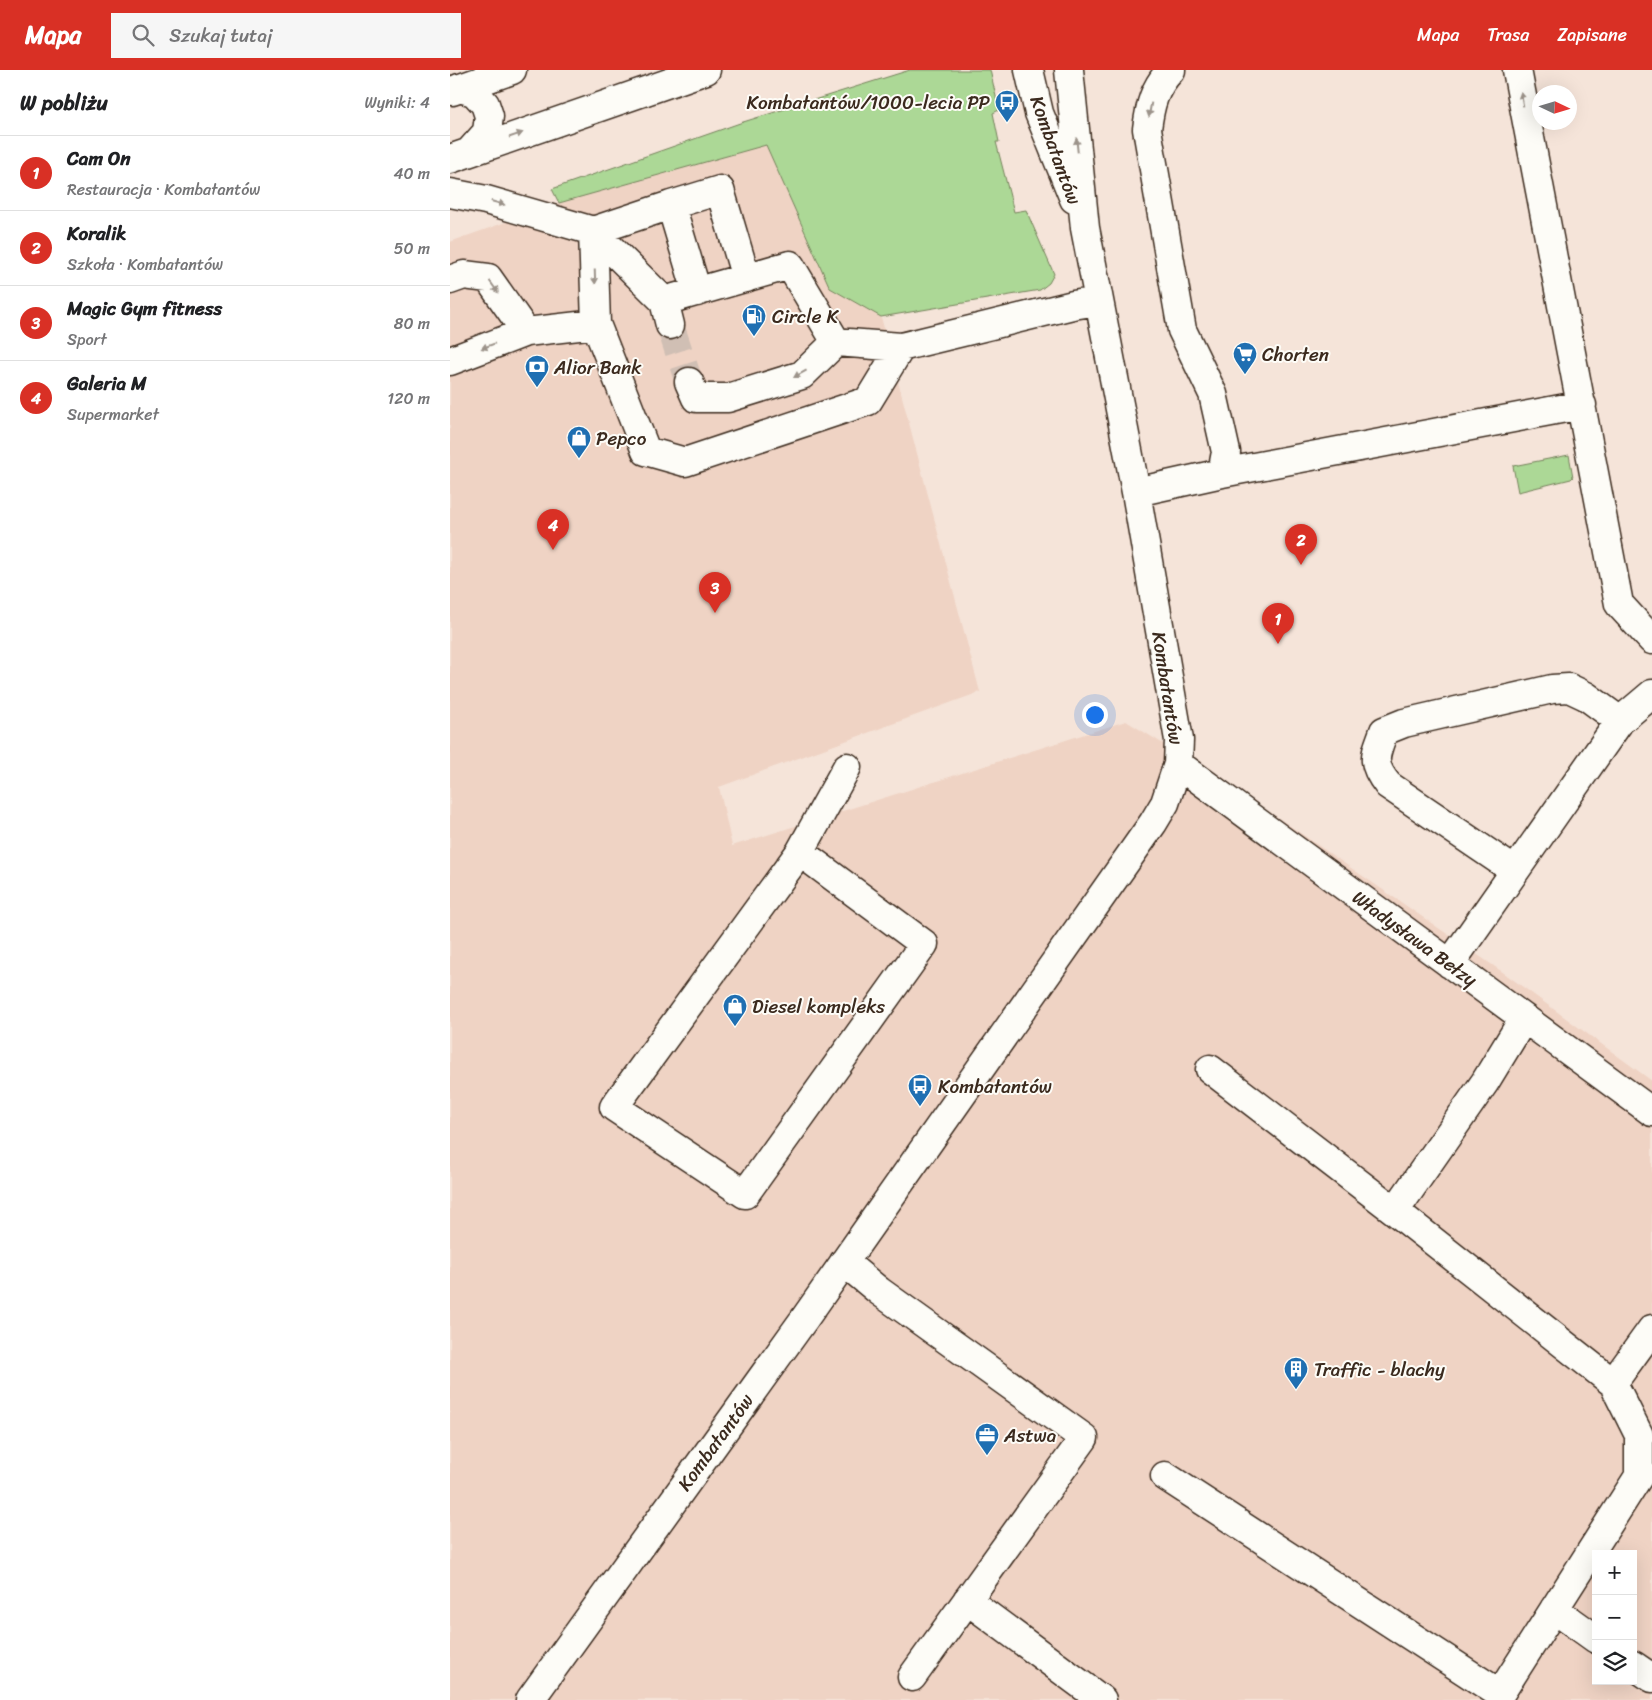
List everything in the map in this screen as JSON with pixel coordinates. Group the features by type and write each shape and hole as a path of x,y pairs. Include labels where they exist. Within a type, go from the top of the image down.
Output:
{"street":[{"path":"455,90 512,70"},
{"path":"460,155 706,70"},
{"name":"Kombatantów","path":"1029,70 1039,113 1085,228"},
{"name":"Kombatantów","path":"530,1700 844,1262 1153,823 1165,802 1178,764 1179,740 1136,492 1085,228 1069,70"},
{"path":"1171,70 1162,79 1151,103 1147,129 1182,330 1213,394 1226,452 1222,473"},
{"path":"1516,70 1619,604 1652,640"},
{"path":"455,90 474,92 485,104 489,116 486,132 460,155"},
{"path":"593,231 720,190 746,278"},
{"path":"450,193 486,200 593,231 667,313 697,292 790,265 836,342"},
{"path":"671,205 697,292"},
{"path":"593,231 596,324 646,451 685,462 868,401 902,347"},
{"path":"450,280 464,275 488,278 526,332"},
{"path":"689,382 696,398 728,398 802,374 836,342 902,347 1073,305 1098,301"},
{"path":"450,361 526,332 596,324"},
{"path":"1136,492 1222,473 1582,405"},
{"path":"1515,871 1388,785 1378,773 1375,758 1384,731 1404,723 1552,689 1569,688 1586,696 1620,721"},
{"path":"1450,964 1620,721 1652,694"},
{"name":"Władysława Bełzy","path":"1178,764 1652,1112"},
{"path":"800,852 924,944 745,1194 614,1107 800,852 847,767"},
{"path":"1396,1210 1485,1082 1524,1018"},
{"path":"1165,1476 1500,1694 1639,1476 1639,1434 1613,1382 1396,1210 1210,1069"},
{"path":"844,1262 879,1291 1084,1438 912,1676"},
{"path":"1613,1382 1652,1329"},
{"path":"967,1600 1102,1700"},
{"path":"1554,1609 1592,1636"},
{"path":"1637,1668 1652,1678"}],"shaded area":[{"path":"766,145 830,288 881,317 980,692 719,787 732,846 1126,721 1230,785 1504,973 1652,1081 1652,1700 450,1700 450,242 559,203"}],"green space":[{"path":"910,70 990,70 999,110 993,113 999,142 996,142 1014,212 1026,210 1054,274 1049,283 1040,290 881,317 830,288 766,145 559,203 552,189 740,123"},
{"path":"1569,455 1573,477 1571,479 1518,492 1513,466"}],"tunnel":[{"path":"670,325 689,382"}],"place":[{"name":"Kombatantów/1000-lecia PP","path":"1007,123"},
{"name":"Circle K","path":"754,337"},
{"name":"Chorten","path":"1245,375"},
{"name":"Alior Bank","path":"537,388"},
{"name":"Pepco","path":"579,459"},
{"name":"Galeria M","path":"553,550"},
{"name":"Koralik","path":"1301,565"},
{"name":"Magic Gym fitness","path":"715,613"},
{"name":"Cam On","path":"1278,644"},
{"name":"Diesel kompleks","path":"735,1027"},
{"name":"Kombatantów","path":"920,1107"},
{"name":"Traffic - blachy","path":"1296,1390"},
{"name":"Astwa","path":"987,1456"}]}
